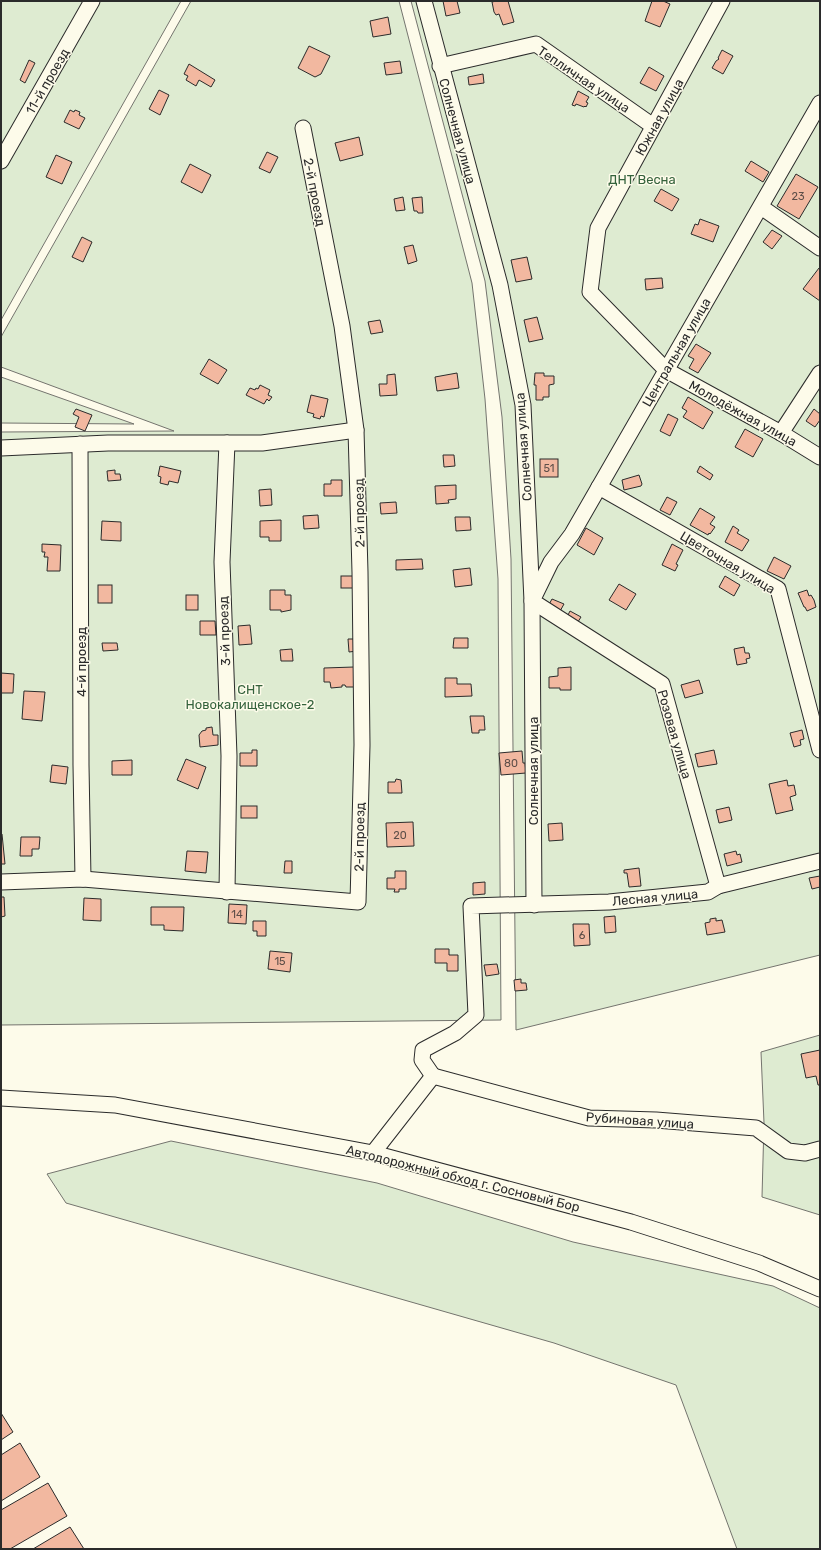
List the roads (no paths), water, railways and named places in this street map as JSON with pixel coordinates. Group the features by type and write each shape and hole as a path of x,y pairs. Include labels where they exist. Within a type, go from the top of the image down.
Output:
{"street":[{"name":"11-й проезд","path":"1,161 92,1"},
{"name":"Солнечная улица","path":"424,1 440,66 500,285 523,405 532,601 534,905"},
{"name":"Южная улица","path":"666,370 590,292 598,228 722,1"},
{"name":"Тепличная улица","path":"440,66 536,44 654,126"},
{"name":"Центральная улица","path":"532,601 551,562 572,534 820,103"},
{"name":"2-й проезд","path":"227,892 358,902 362,737 360,564 356,430 342,326 303,128"},
{"path":"761,207 820,248"},
{"name":"Молодёжная улица","path":"666,370 781,433 820,457"},
{"path":"781,433 820,373"},
{"path":"1,448 80,444 262,443 356,430"},
{"name":"3-й проезд","path":"227,443 222,562 229,756 227,892"},
{"name":"4-й проезд","path":"80,444 81,765 83,880"},
{"name":"Цветочная улица","path":"599,487 778,589 820,750"},
{"name":"Розовая улица","path":"532,601 662,684 718,886"},
{"name":"Лесная улица","path":"433,1076 422,1060 423,1050 455,1033 476,1015 471,906 610,902 708,892 718,886 820,861"},
{"path":"1,882 83,880 227,892"},
{"path":"373,1153 433,1076"},
{"name":"Рубиновая улица","path":"433,1076 589,1118 656,1120 756,1128 788,1151 806,1153 820,1149"},
{"name":"Автодорожный обход г. Сосновый Бор","path":"1,1098 115,1105 373,1153 631,1222 759,1263 820,1289"}],"park label":[{"name":"ДНТ Весна","path":"642,179"},
{"name":"СНТ Новокалищенское-2","path":"250,696"}]}
